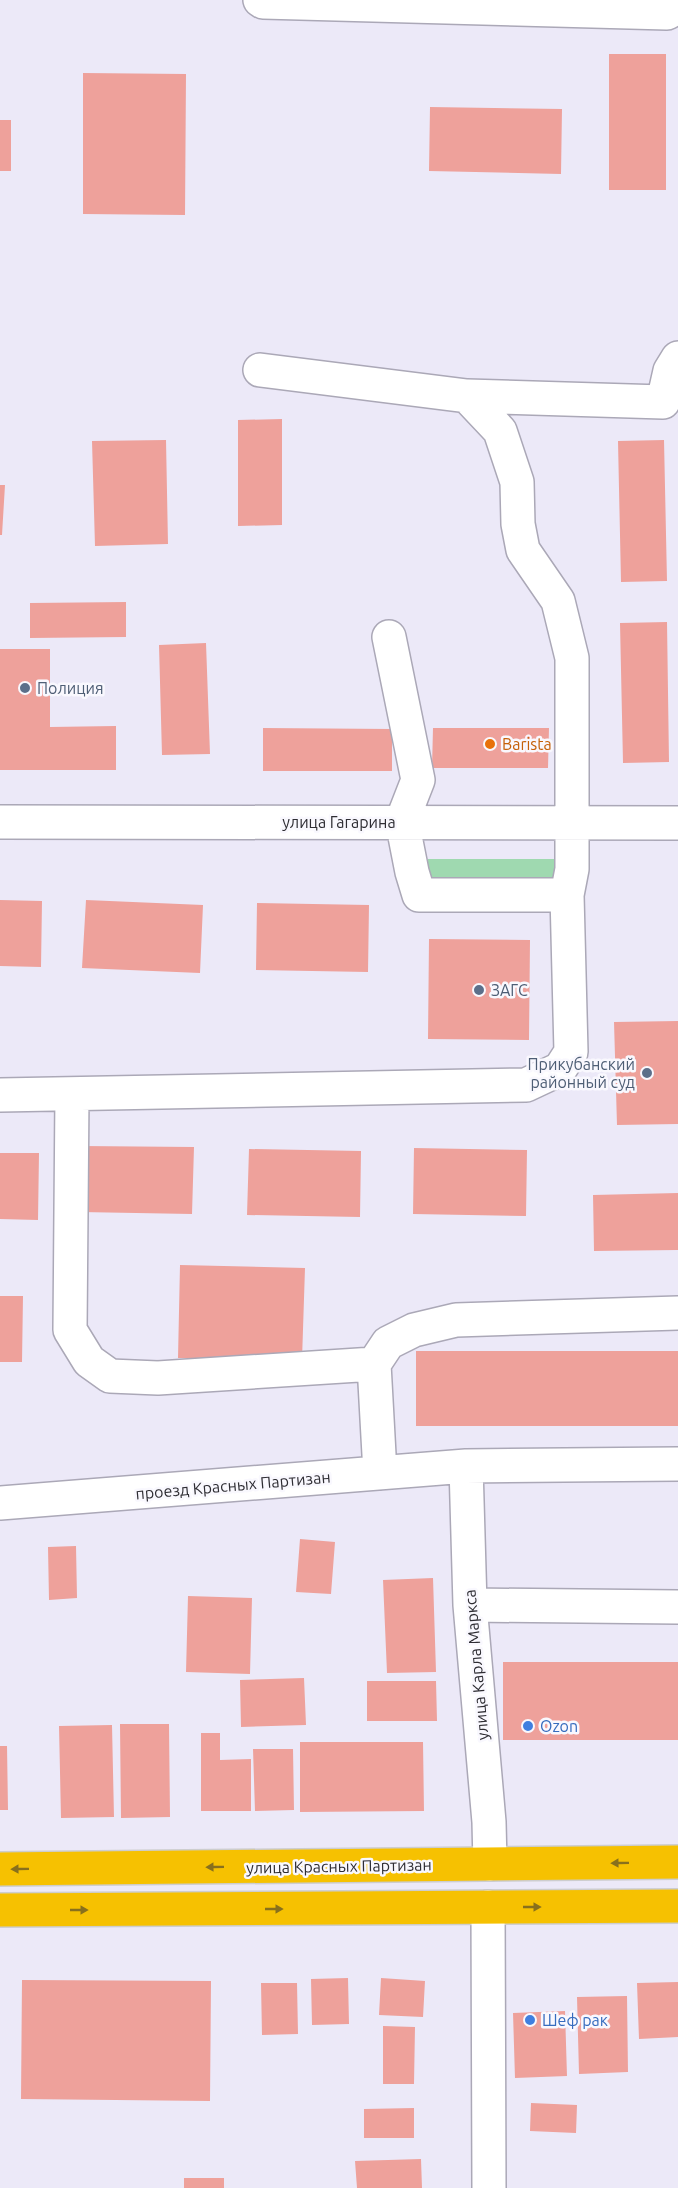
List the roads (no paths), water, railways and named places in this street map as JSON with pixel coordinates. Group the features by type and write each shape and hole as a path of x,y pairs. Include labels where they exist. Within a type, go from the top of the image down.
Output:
{"highway":[{"name":"улица Красных Партизан","path":"0,1869 678,1862"},
{"path":"0,1910 678,1906"}],"street":[{"path":"260,0 263,2 667,13 678,7"},
{"path":"260,370 467,396 671,401 670,371 678,358"},
{"path":"0,1095 526,1085 560,1068 571,1052 567,895 572,869 572,658 558,601 523,550 518,524 517,482 500,430 467,396"},
{"path":"388,637 418,780 402,821 419,895 567,895"},
{"name":"улица Гагарина","path":"0,822 678,823"},
{"path":"72,1094 70,1330 89,1361 110,1376 158,1378 374,1364"},
{"path":"380,1473 374,1364 388,1343 414,1330 456,1320 678,1313"},
{"name":"проезд Красных Партизан","path":"0,1503 466,1466 678,1464"},
{"name":"улица Карла Маркса","path":"466,1466 470,1605 489,1822 490,1864"},
{"path":"470,1605 678,1607"},
{"path":"488,1907 489,2188"}],"place":[{"name":"Полиция","path":"25,688"},
{"name":"Barista","path":"490,744"},
{"name":"ЗАГС","path":"479,990"},
{"name":"Прикубанский районный суд","path":"647,1073"},
{"name":"Ozon","path":"528,1726"},
{"name":"Шеф рак","path":"530,2020"}]}
